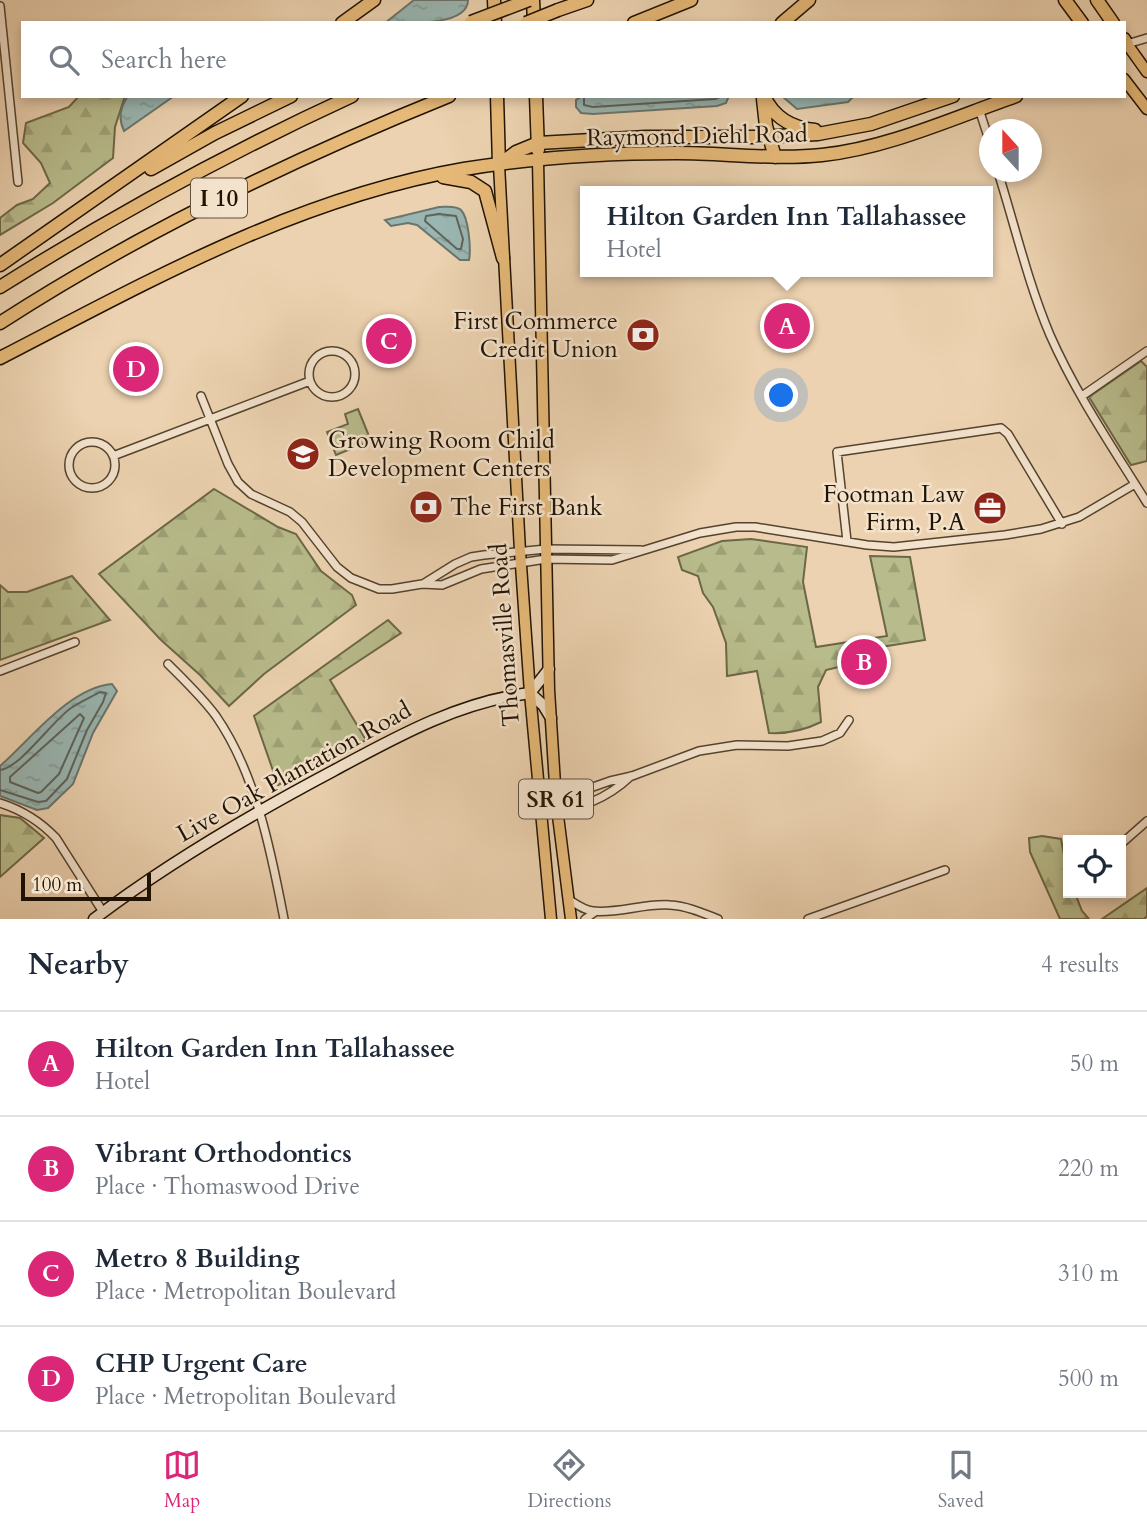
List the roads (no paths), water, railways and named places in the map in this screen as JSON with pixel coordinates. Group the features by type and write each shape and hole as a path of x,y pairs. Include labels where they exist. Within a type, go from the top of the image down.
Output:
{"highway":[{"path":"345,21 374,0"},
{"path":"494,0 495,21"},
{"path":"474,21 531,0 534,21"},
{"path":"531,21 587,0"},
{"path":"639,21 691,0"},
{"path":"784,21 809,0"},
{"path":"1063,0 1068,21"},
{"path":"1063,0 1080,21"},
{"path":"1097,0 1112,21"},
{"path":"0,265 239,98"},
{"path":"73,215 195,144 287,98"},
{"name":"I 10","path":"0,288 163,191 348,98"},
{"name":"I 10","path":"0,323 97,263 209,203 323,149 444,98"},
{"name":"Thomasville Road","path":"497,98 499,165"},
{"name":"Thomasville Road","path":"536,98 538,161"},
{"path":"764,98 769,137 775,157"},
{"path":"765,98 775,113 788,123 808,130 833,132"},
{"name":"Raymond Diehl Road","path":"499,165 516,152 538,143 656,136 769,137 833,132 877,122 947,98"},
{"name":"Raymond Diehl Road","path":"499,165 677,153 775,157 822,155 869,146 1010,98"},
{"path":"0,358 187,261 241,237 345,199 432,176 499,165"},
{"path":"432,176 471,182 483,188 503,258"}],"main road":[{"path":"1126,45 1147,72"},
{"path":"1126,82 1147,109"},
{"name":"Thomasville Road","path":"538,161 551,718 556,800 571,919"},
{"name":"Thomasville Road","path":"499,165 520,564 551,919"}],"street":[{"path":"0,6 18,181"},
{"path":"1126,44 1147,38"},
{"path":"979,109 982,119"},
{"path":"1001,182 1047,327 1082,396 1147,502"},
{"path":"1082,396 1147,351"},
{"path":"338,352 353,365 355,374 352,383 346,391 336,396 318,392 310,381 312,363 323,353 338,352"},
{"path":"113,456 310,381"},
{"path":"201,396 238,482 251,494 290,512 302,522 337,567 351,578 379,589 422,584 442,585 481,569 520,564 546,554"},
{"path":"847,541 837,452 1001,428 1008,434 1062,524"},
{"path":"83,444 101,444 113,456 113,474 102,486 81,486 70,473 69,460 83,444"},
{"path":"422,584 471,557 520,551 612,560 700,533 736,527 755,527 894,547 1005,535 1062,524 1135,484"},
{"path":"0,671 75,642"},
{"path":"169,664 218,719 244,770 258,811 284,919"},
{"path":"549,669 530,693 543,705 551,718"},
{"name":"Live Oak Plantation Road","path":"99,915 169,866 258,811 387,742 448,714 495,699 530,693"},
{"path":"540,808 610,781 705,750 737,745 788,746 821,741 840,733 849,720"},
{"path":"540,808 558,813 595,801 615,791 632,776"},
{"path":"0,803 25,814 56,838 99,915"},
{"path":"1126,840 1147,821"},
{"path":"808,919 945,870"},
{"path":"567,898 584,909 595,912 673,905 718,919"},
{"path":"585,919 595,912"}],"water":[{"path":"414,0 468,0 465,9 447,19 388,21"},
{"path":"127,98 171,98 124,131 121,122 123,105"},
{"path":"728,98 726,103 717,106 593,114 581,113 576,107 576,100"},
{"path":"784,98 852,98 848,102 797,109"},
{"path":"439,207 456,207 464,214 469,234 469,260 460,260 417,225 408,223 391,226 385,220"},
{"path":"112,684 117,691 93,733 73,784 48,808 37,810 0,796 0,766 66,704 96,688"}],"place":[{"name":"Hilton Garden Inn Tallahassee","path":"787,326"},
{"name":"First Commerce Credit Union","path":"643,335"},
{"name":"Metro 8 Building","path":"389,341"},
{"name":"CHP Urgent Care","path":"136,369"},
{"name":"Growing Room Child Development Centers","path":"303,454"},
{"name":"The First Bank","path":"426,507"},
{"name":"Footman Law Firm, P.A","path":"990,508"},
{"name":"Vibrant Orthodontics","path":"864,662"}]}
